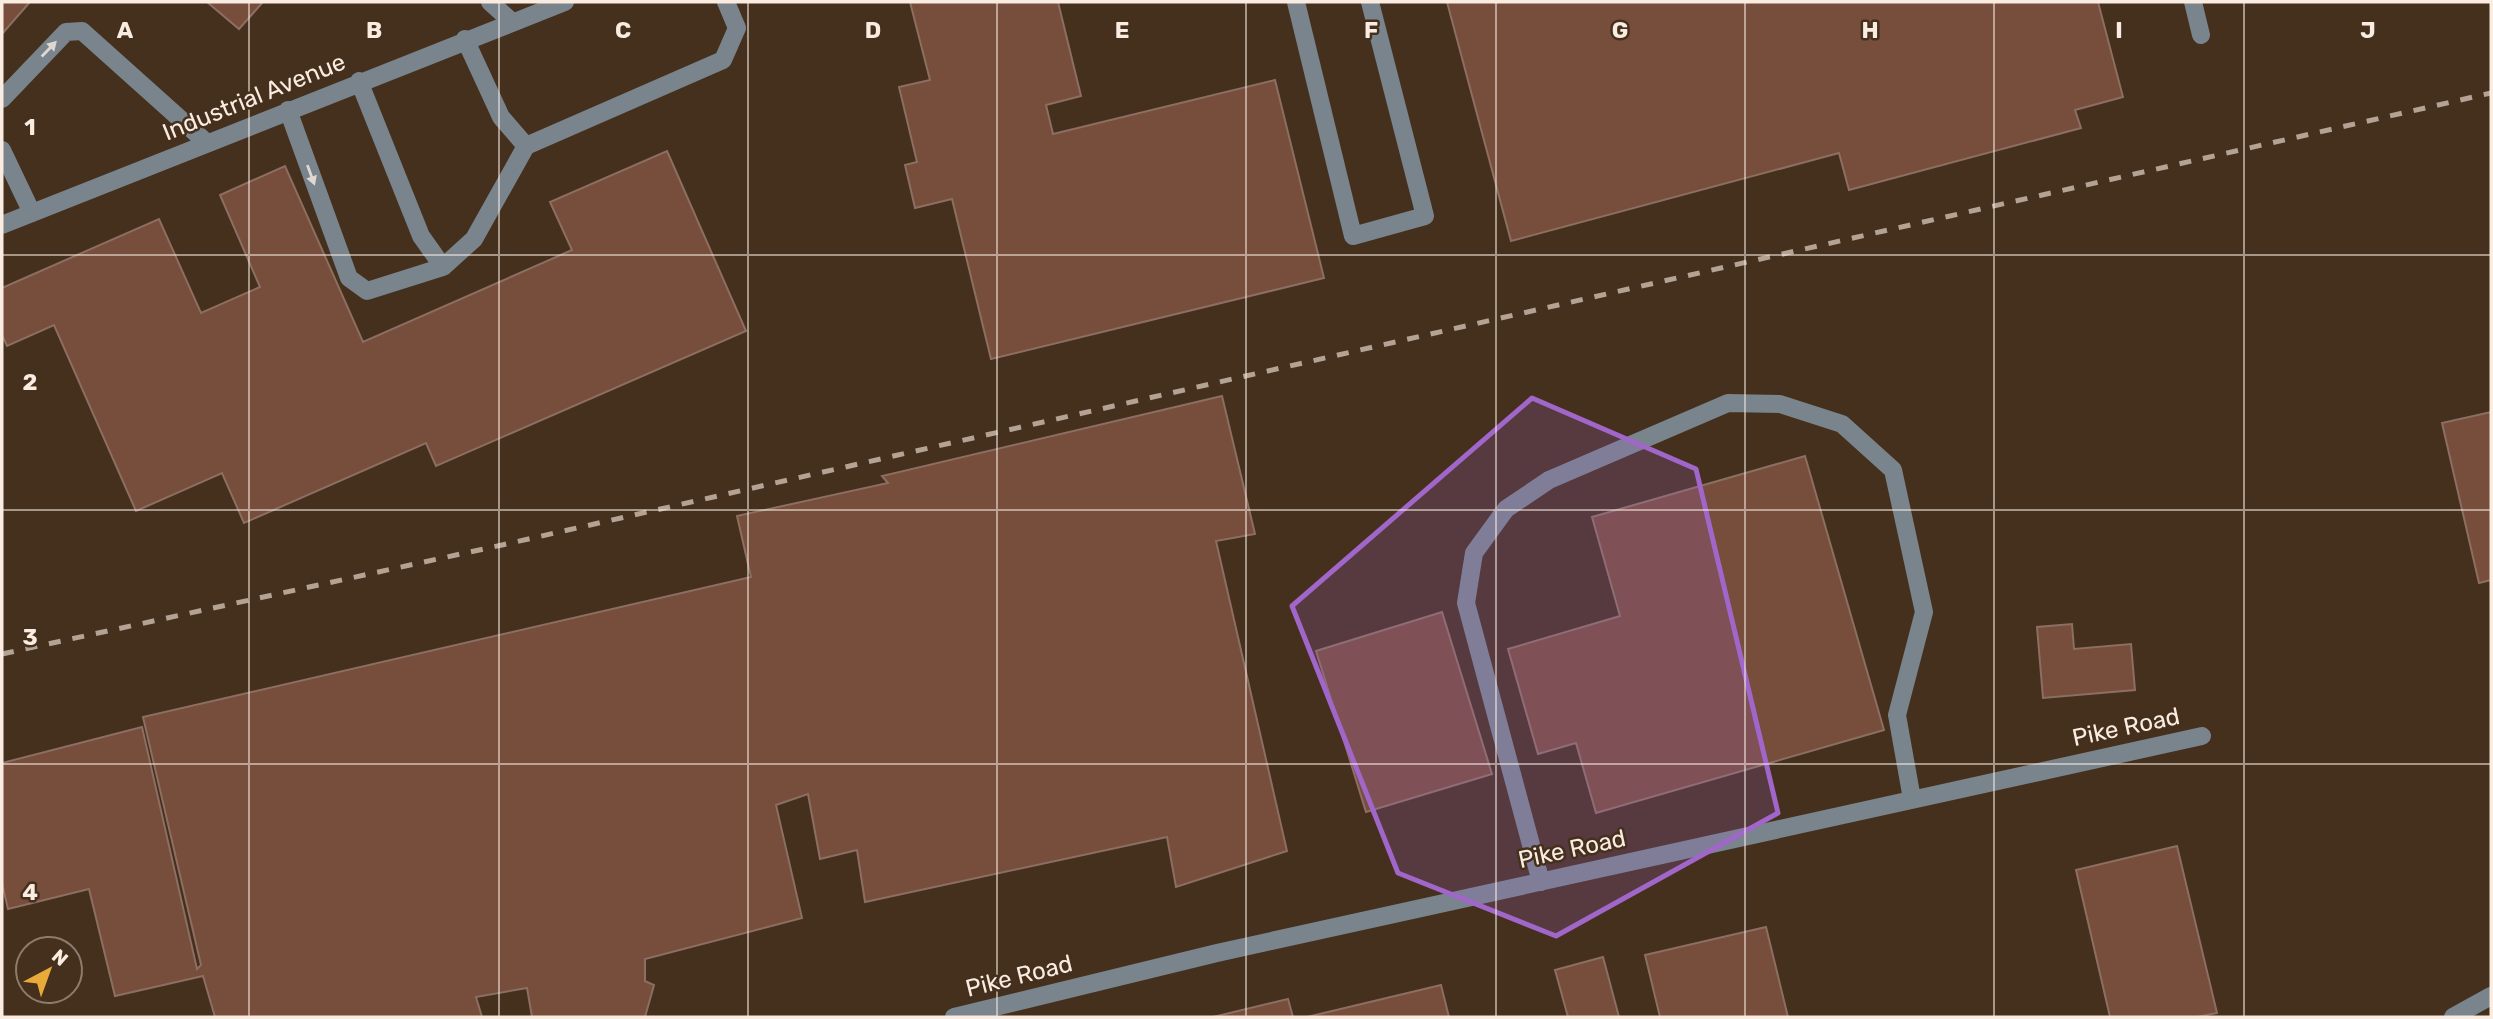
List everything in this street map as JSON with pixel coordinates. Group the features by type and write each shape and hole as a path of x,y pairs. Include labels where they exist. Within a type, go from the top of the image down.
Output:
{"street":[{"path":"489,2 511,21"},
{"name":"Industrial Avenue","path":"2,225 465,39 565,2"},
{"path":"288,110 349,278 367,291 443,267 474,239 526,146 723,60 737,27 726,2"},
{"path":"1296,2 1353,236 1425,216 1370,2"},
{"path":"2193,2 2201,35"},
{"path":"2,99 66,32 82,30 207,143"},
{"path":"465,39 501,117 526,146"},
{"path":"359,81 421,236 443,267"},
{"path":"2,150 32,213"},
{"path":"1541,881 1466,603 1474,553 1506,509 1549,480 1728,403 1780,404 1842,424 1893,470 1924,612 1897,715 1912,799"},
{"name":"Pike Road","path":"954,1017 1217,953 2202,736"},
{"path":"2453,1017 2491,996"}],"highlighted area":[{"path":"1532,398 1696,469 1778,813 1556,936 1398,873 1292,606"}],"building":[{"path":"2,2 30,2 2,34"},
{"path":"207,2 263,2 239,29"},
{"path":"910,2 1058,2 1081,96 1046,105 1053,134 1275,80 1324,278 991,359 952,199 915,208 905,165 917,162 899,87 930,80"},
{"path":"1447,2 2098,2 2123,97 2075,110 2081,128 1849,190 1839,153 1511,241"},
{"path":"667,151 746,331 436,466 426,443 244,523 222,473 136,511 54,325 7,346 2,335 2,288 159,219 201,313 260,287 220,195 285,166 363,342 572,250 550,202"},
{"path":"1222,396 1255,534 1216,541 1287,851 1176,887 1167,837 865,902 857,850 820,859 808,794 776,805 802,918 645,959 645,981 654,985 645,1017 532,1017 527,988 476,997 482,1017 215,1017 203,976 115,996 89,889 8,909 2,883 2,763 142,727 197,969 201,965 143,717 751,577 737,516 888,483 882,476"},
{"path":"2491,412 2491,580 2479,583 2442,423"},
{"path":"1805,456 1884,730 1596,813 1576,743 1538,754 1508,649 1620,616 1592,517"},
{"path":"1442,612 1492,774 1366,812 1316,651"},
{"path":"2072,624 2074,649 2131,644 2135,690 2043,698 2037,627"},
{"path":"2177,846 2217,1013 2197,1017 2110,1017 2076,870"},
{"path":"1766,927 1788,1017 1660,1017 1645,955"},
{"path":"1603,957 1619,1017 1568,1017 1555,970"},
{"path":"1441,985 1449,1017 1307,1017"},
{"path":"1288,999 1293,1017 1213,1017"}],"railway":[{"path":"2,654 502,545 2491,93"}]}
